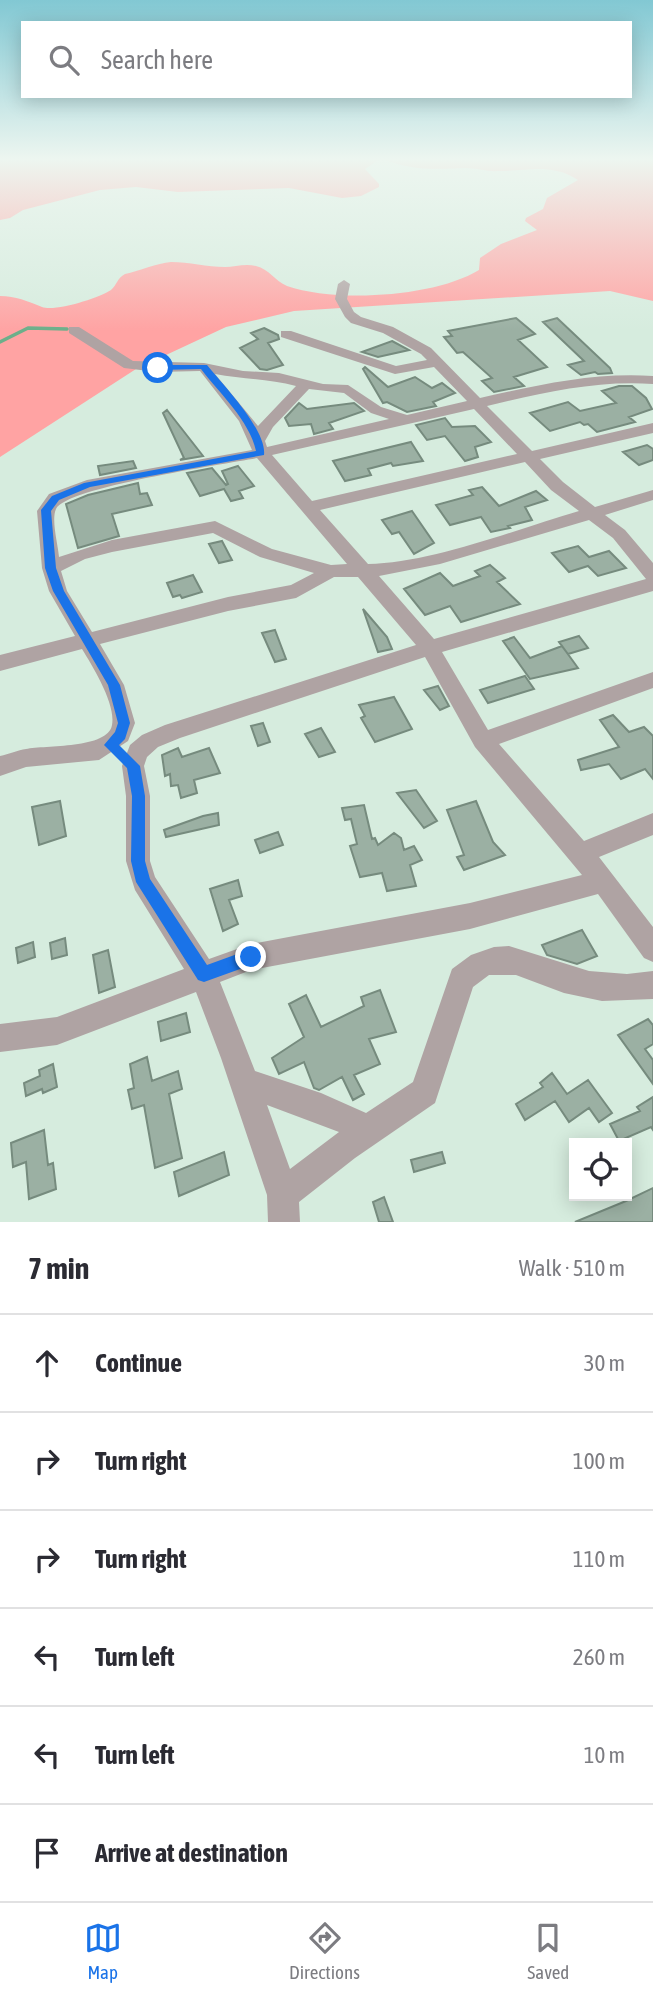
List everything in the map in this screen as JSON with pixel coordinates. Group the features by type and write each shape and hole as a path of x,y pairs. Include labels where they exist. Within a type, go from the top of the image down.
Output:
{"street":[{"path":"344,284 342,303 356,320 408,339 439,362 529,458 572,499 619,534 653,575"},
{"path":"74,330 129,365 158,368 204,367 351,390 376,410 409,420"},
{"path":"286,334 395,370 439,362"},
{"path":"204,367 248,423 259,447 430,648 483,741 603,881 653,949"},
{"path":"0,766 26,758 99,751 116,737 124,723 114,685 58,591 51,568 46,510 55,498 88,485 259,447 409,420 558,385 594,380 653,380"},
{"path":"259,447 266,425 306,384"},
{"path":"308,507 653,428"},
{"path":"51,568 79,555 112,546 215,527 266,554 331,571 386,570 440,558 653,495"},
{"path":"0,663 88,638 228,604 296,591 331,571"},
{"path":"133,766 138,752 150,741 173,731 430,648 653,583"},
{"path":"483,741 653,680"},
{"path":"116,737 173,731"},
{"path":"116,737 133,766 138,796 138,861 144,882 204,974 244,1082 284,1209 368,1130 424,1092 462,979 475,966 495,959 517,961 551,975 603,988 653,985"},
{"path":"579,854 653,824"},
{"path":"0,1038 57,1031 251,957 470,916 603,881"},
{"path":"244,1082 321,1108 368,1130"}],"shaded area":[{"path":"653,217 653,301 610,291 294,311 226,327 136,369 0,457 0,296 48,308 66,306 111,290 125,274 171,262 218,267 256,266 287,286 331,294 358,296 412,291 460,279 479,270 480,258 501,244 537,230 525,221 526,218"}],"building":[{"path":"516,318 535,334 518,340 547,367 514,377 524,386 494,392 482,381 492,378 463,352 457,353 444,337 452,336 448,331"},
{"path":"557,318 610,368 612,373 581,375 568,365 584,361 543,322"},
{"path":"264,328 278,335 279,339 268,343 283,365 267,370 260,369 240,348 258,339 251,333"},
{"path":"392,341 409,350 378,357 362,352"},
{"path":"365,367 388,387 415,377 432,388 442,383 455,393 433,402 436,406 407,412 387,402 383,403 363,369"},
{"path":"619,386 632,386 646,398 652,409 629,417 635,422 597,432 588,424 580,422 550,431 530,413 568,402 580,411 616,403 602,391"},
{"path":"299,403 307,409 354,403 364,411 329,423 333,429 314,434 311,424 289,426 285,418"},
{"path":"167,410 203,456 180,460 184,458 163,413"},
{"path":"445,418 452,427 475,426 491,442 475,447 478,457 465,461 445,436 427,440 416,425"},
{"path":"411,442 423,461 393,466 391,463 368,469 371,475 345,481 333,461"},
{"path":"647,445 653,449 653,460 639,465 623,452"},
{"path":"133,461 136,468 100,475 98,466"},
{"path":"238,466 254,486 239,491 243,498 231,501 224,489 200,496 187,473 212,468 226,485 228,484 222,471"},
{"path":"138,483 140,494 147,493 152,505 112,514 119,536 78,548 66,504 88,495"},
{"path":"482,487 499,506 536,491 547,500 525,507 532,520 508,526 510,528 491,532 481,517 450,525 436,505 473,495 469,490"},
{"path":"412,511 434,543 414,554 399,532 392,534 382,520"},
{"path":"222,541 232,560 219,563 209,544"},
{"path":"578,546 589,557 609,551 626,568 598,576 588,566 569,572 552,553"},
{"path":"490,565 505,578 497,582 520,604 461,622 450,606 425,615 404,589 440,573 453,586 480,576 475,571"},
{"path":"193,575 202,592 182,598 180,595 173,597 167,583"},
{"path":"363,609 387,637 392,649 378,652"},
{"path":"275,630 286,659 275,662 262,633"},
{"path":"579,636 588,648 568,654 559,642"},
{"path":"514,637 530,658 562,646 578,668 530,679 503,641"},
{"path":"525,676 534,689 488,703 480,690"},
{"path":"438,686 449,706 440,710 424,690"},
{"path":"394,697 412,729 375,742 361,718 365,716 359,705"},
{"path":"613,715 629,732 644,727 653,736 653,779 645,769 621,779 609,764 581,770 578,760 619,747 600,720"},
{"path":"263,723 270,742 258,746 251,726"},
{"path":"321,728 335,752 319,757 305,734"},
{"path":"178,748 182,757 209,748 220,773 194,780 197,793 181,798 178,785 171,786 170,774 165,776 162,755"},
{"path":"416,790 437,821 424,828 397,793"},
{"path":"60,801 66,836 39,845 32,807"},
{"path":"476,801 493,842 505,855 464,870 457,857 464,855 447,810"},
{"path":"364,805 372,839 375,838 378,845 394,833 401,838 404,850 414,846 422,860 410,865 416,886 387,891 382,873 360,877 350,846 357,844 351,819 345,820 342,808"},
{"path":"218,813 219,825 166,837 164,830"},
{"path":"278,832 283,845 260,853 255,840"},
{"path":"238,880 242,896 229,900 238,924 223,931 210,889"},
{"path":"582,930 597,956 577,964 547,955 542,945"},
{"path":"65,938 67,955 52,959 50,943"},
{"path":"33,942 35,957 18,963 16,948"},
{"path":"108,950 115,987 99,993 93,955"},
{"path":"380,990 396,1032 369,1039 380,1064 354,1075 364,1094 353,1100 342,1077 319,1090 314,1088 304,1062 279,1074 272,1058 304,1037 289,1004 306,995 321,1027 364,1006 361,997"},
{"path":"186,1013 190,1032 161,1041 158,1022"},
{"path":"648,1019 653,1025 653,1044 645,1049 653,1060 653,1084 618,1035"},
{"path":"147,1057 152,1081 178,1071 182,1089 169,1094 182,1158 155,1168 144,1105 132,1109 128,1090 134,1088 130,1064"},
{"path":"53,1064 57,1087 43,1093 42,1089 26,1096 24,1083 40,1076 39,1070"},
{"path":"552,1073 567,1094 588,1080 612,1113 599,1122 589,1108 569,1122 555,1101 525,1120 516,1104 543,1087 540,1083"},
{"path":"653,1097 653,1130 651,1127 626,1138 617,1138 610,1124 640,1111 637,1107"},
{"path":"44,1130 48,1165 53,1163 56,1189 29,1199 26,1162 13,1167 11,1143"},
{"path":"224,1152 229,1175 179,1196 174,1172"},
{"path":"442,1152 445,1163 414,1172 411,1160"},
{"path":"653,1188 653,1222 575,1222 632,1201 632,1198"},
{"path":"384,1197 393,1222 379,1222 373,1202"}],"waterway":[{"path":"0,342 28,328 67,329"}],"route":[{"path":"158,368 204,367 248,423 258,440 261,453 69,490 55,498 46,510 51,568 58,591 114,685 124,723 120,735 111,745 133,766 138,796 138,861 144,882 204,974 251,957"}]}
